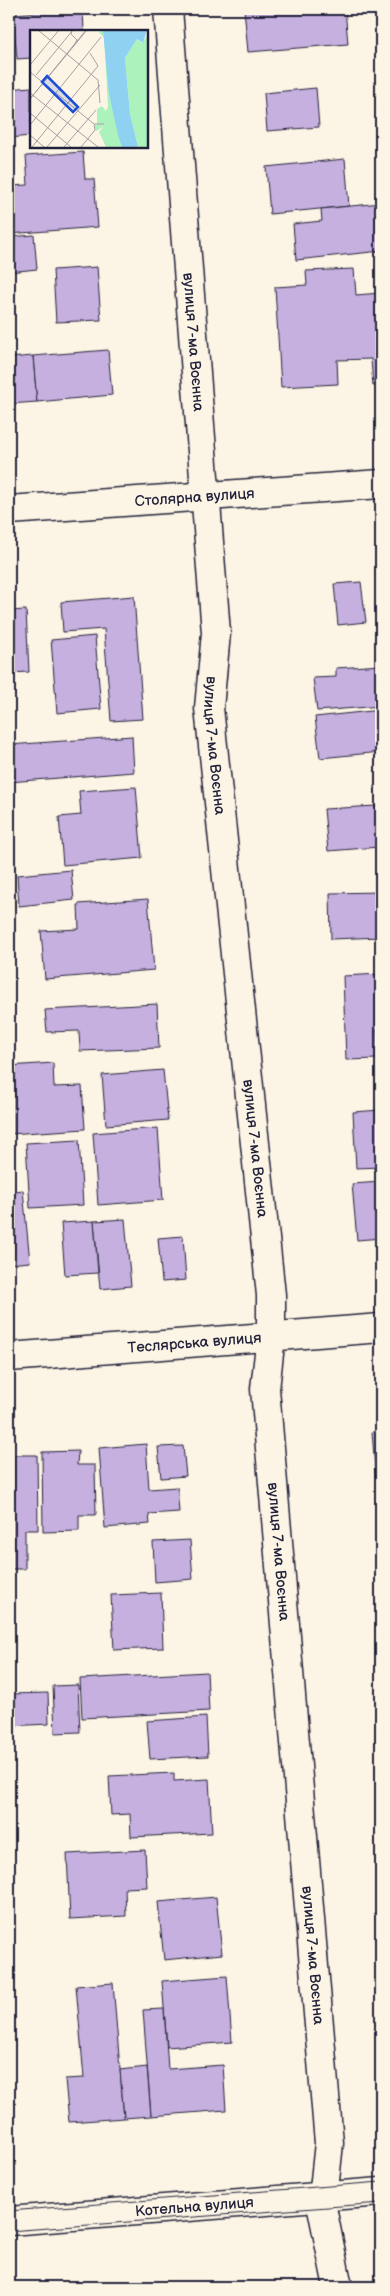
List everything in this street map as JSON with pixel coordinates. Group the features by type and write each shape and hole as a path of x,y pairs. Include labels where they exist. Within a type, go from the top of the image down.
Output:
{"street":[{"name":"вулиця 7-ма Воєнна","path":"168,9 216,633 209,708 271,1295 271,1336 265,1389 329,2143 322,2208 338,2287"},
{"name":"Столярна вулиця","path":"9,510 205,498 381,484"},
{"name":"Теслярська вулиця","path":"9,1357 381,1328"},
{"name":"Котельна вулиця","path":"9,2220 381,2192"}],"building":[{"path":"83,9 84,30 30,30 30,58 17,59 13,14"},
{"path":"244,9 345,9 348,44 248,52"},
{"path":"30,87 30,136 9,138 9,89"},
{"path":"316,88 319,127 267,131 264,93"},
{"path":"83,152 85,179 94,179 98,227 9,234 9,186 28,185 26,156"},
{"path":"345,159 349,206 270,214 266,167"},
{"path":"381,203 381,251 296,260 293,224 322,221 321,209"},
{"path":"34,235 37,269 9,272 9,237"},
{"path":"97,267 101,320 56,322 53,270"},
{"path":"354,269 356,295 381,293 381,385 373,386 371,359 337,360 338,384 281,387 275,287 307,285 306,271"},
{"path":"9,346 10,358 33,356 37,402 9,404"},
{"path":"108,350 112,395 37,402 33,356"},
{"path":"361,582 366,622 338,625 334,584"},
{"path":"134,596 143,719 111,721 104,629 63,632 61,602"},
{"path":"26,610 29,672 9,673 9,611"},
{"path":"95,636 101,709 57,713 51,640"},
{"path":"381,665 381,706 317,711 313,678 336,677 336,668"},
{"path":"381,710 381,752 320,758 315,717"},
{"path":"132,736 134,772 9,782 9,745"},
{"path":"136,787 142,858 63,865 59,817 81,815 79,791"},
{"path":"376,806 379,847 328,851 324,809"},
{"path":"71,870 74,900 19,906 17,875"},
{"path":"381,892 381,937 331,939 330,893"},
{"path":"148,899 154,970 45,979 41,931 79,929 78,904"},
{"path":"381,974 381,1030 377,1030 378,1059 346,1060 343,976"},
{"path":"157,1004 159,1048 80,1051 79,1031 47,1032 45,1010"},
{"path":"53,1063 54,1087 82,1086 85,1129 9,1134 9,1066"},
{"path":"163,1070 168,1120 106,1125 102,1075"},
{"path":"381,1110 381,1167 356,1168 353,1112"},
{"path":"158,1128 163,1200 98,1205 93,1133"},
{"path":"79,1140 83,1205 30,1208 26,1143"},
{"path":"381,1182 381,1238 357,1240 352,1184"},
{"path":"23,1190 30,1262 9,1264 9,1192"},
{"path":"125,1219 131,1286 100,1289 94,1221"},
{"path":"94,1221 98,1273 65,1275 61,1223"},
{"path":"183,1236 186,1280 162,1282 158,1238"},
{"path":"381,1431 381,1518 379,1518 372,1432"},
{"path":"146,1444 149,1489 177,1487 179,1512 149,1514 150,1524 105,1528 99,1448"},
{"path":"183,1446 186,1476 161,1478 158,1447"},
{"path":"78,1451 77,1465 95,1465 96,1515 79,1515 79,1531 43,1532 42,1452"},
{"path":"9,1455 37,1455 38,1530 25,1530 25,1569 12,1569 12,1584 9,1584"},
{"path":"190,1540 193,1579 155,1582 153,1542"},
{"path":"161,1593 163,1648 114,1650 111,1595"},
{"path":"207,1672 209,1711 82,1718 80,1679"},
{"path":"78,1685 80,1732 55,1733 53,1686"},
{"path":"48,1693 49,1724 9,1726 9,1694"},
{"path":"206,1717 208,1756 150,1759 147,1721"},
{"path":"174,1773 174,1781 209,1779 212,1833 131,1837 130,1814 111,1815 109,1776"},
{"path":"145,1850 147,1887 125,1888 126,1916 70,1919 67,1854"},
{"path":"216,1897 222,1954 164,1960 158,1902"},
{"path":"227,1976 232,2042 167,2047 162,1981"},
{"path":"113,1983 124,2118 69,2122 65,2079 84,2078 76,1986"},
{"path":"164,2009 168,2069 223,2065 226,2110 151,2116 143,2010"},
{"path":"147,2067 151,2116 124,2118 120,2070"}],"tram line":[{"path":"9,2211 381,2182"},
{"path":"9,2231 381,2203"}]}
